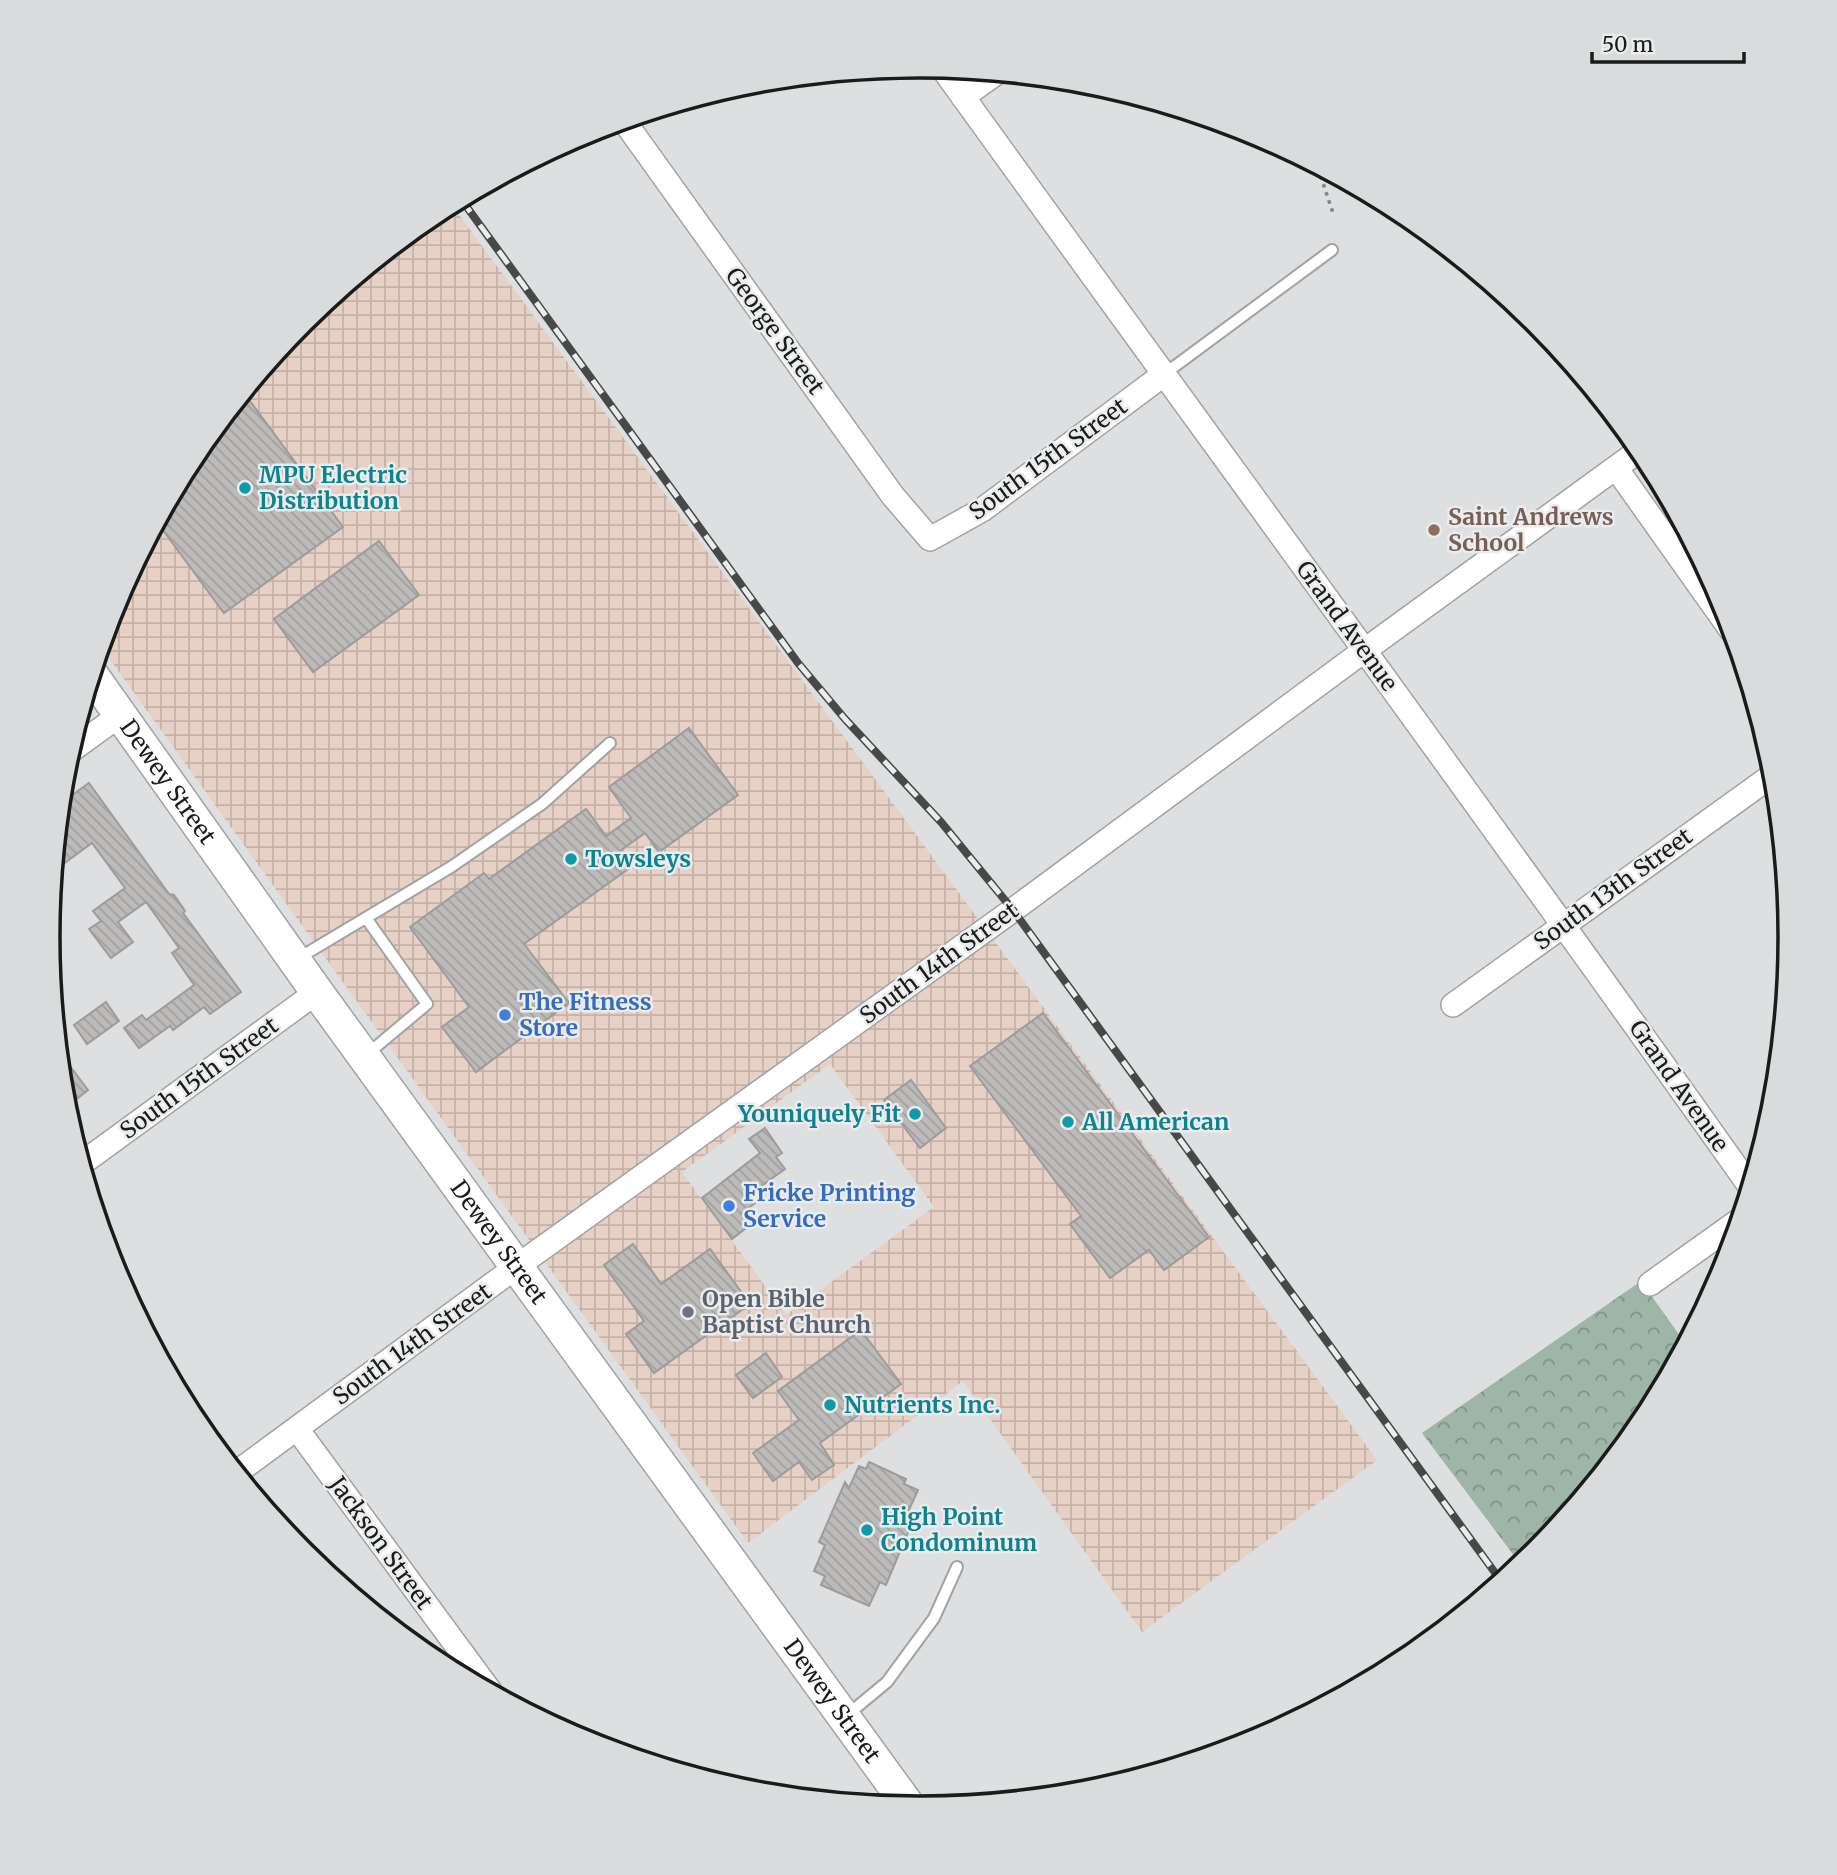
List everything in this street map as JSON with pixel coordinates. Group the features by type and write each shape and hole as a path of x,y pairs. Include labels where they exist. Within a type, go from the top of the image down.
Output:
{"street":[{"name":"Grand Avenue","path":"950,79 1743,1177"},
{"path":"963,97 985,81"},
{"name":"George Street","path":"630,129 893,496 930,539"},
{"name":"South 15th Street","path":"930,539 982,510 1163,375"},
{"name":"South 14th Street","path":"243,1468 516,1267 1013,910 1631,457"},
{"path":"1616,468 1705,593"},
{"name":"Dewey Street","path":"98,684 317,992 901,1796"},
{"path":"83,742 120,715"},
{"name":"South 13th Street","path":"1453,1005 1763,782"},
{"name":"South 15th Street","path":"89,1158 317,992"},
{"path":"1650,1284 1726,1230"},
{"name":"Jackson Street","path":"297,1429 453,1659"}],"lane":[{"path":"1163,375 1332,250"},
{"path":"294,960 451,867 542,804 610,743"},
{"path":"364,1057 427,1004 366,918"},
{"path":"844,1718 887,1682 934,1618 957,1567"}],"path":[{"path":"1322,180 1333,213"}],"shaded area":[{"path":"458,213 1377,1460 1142,1632 963,1381 748,1543 107,655 148,558 175,508 204,460 237,415 311,330 352,292 396,256","holes":["830,1064 934,1207 786,1315 682,1172"]}],"green space":[{"path":"1641,1281 1679,1335 1633,1415 1600,1460 1564,1504 1514,1556 1422,1433"}],"building":[{"name":"MPU Electric Distribution","path":"249,400 343,527 224,613 163,530 204,460"},
{"path":"379,541 419,595 313,672 274,619"},
{"name":"Towsleys","path":"689,728 738,795 659,852 645,833 620,851 631,867 524,944 569,1003 476,1072 442,1027 469,1007 410,927 484,873 489,879 586,809 606,836 631,818 609,787"},
{"path":"89,783 169,894 174,895 185,911 183,913 241,992 210,1014 204,1007 173,1030 170,1026 139,1048 124,1028 142,1015 146,1020 194,985 172,953 179,948 146,902 118,922 133,942 111,958 89,929 101,921 93,911 125,888 92,843 63,865 72,795"},
{"path":"106,1002 119,1021 87,1044 74,1025"},
{"name":"All American","path":"1043,1013 1209,1237 1164,1270 1149,1250 1110,1278 1070,1224 1081,1216 970,1066"},
{"path":"70,1065 88,1090 75,1100"},
{"name":"Youniquely Fit","path":"911,1080 946,1128 920,1148 884,1100"},
{"path":"765,1128 782,1153 776,1157 785,1169 753,1192 759,1200 742,1213 750,1225 732,1239 702,1198 760,1153 749,1139"},
{"name":"Open Bible Baptist Church","path":"633,1244 661,1284 710,1249 750,1304 654,1373 626,1334 644,1321 604,1265"},
{"name":"Nutrients Inc.","path":"861,1330 901,1384 820,1443 834,1465 812,1480 799,1462 773,1481 753,1453 799,1420 778,1391"},
{"path":"766,1353 782,1377 753,1398 736,1375"},
{"name":"High Point Condominum","path":"869,1462 906,1479 904,1484 918,1490 907,1514 914,1518 886,1585 880,1582 869,1606 821,1585 825,1576 814,1571 825,1545 819,1542 845,1482 849,1488 859,1466 866,1469"}],"railway":[{"path":"467,207 798,663 845,719 941,822 1013,910 1495,1573"}],"place":[{"name":"MPU Electric Distribution","path":"245,488"},
{"name":"Saint Andrews School","path":"1434,530"},
{"name":"Towsleys","path":"571,859"},
{"name":"The Fitness Store","path":"505,1015"},
{"name":"Youniquely Fit","path":"915,1114"},
{"name":"All American","path":"1068,1122"},
{"name":"Fricke Printing Service","path":"729,1206"},
{"name":"Open Bible Baptist Church","path":"688,1312"},
{"name":"Nutrients Inc.","path":"830,1405"},
{"name":"High Point Condominum","path":"867,1530"}]}
